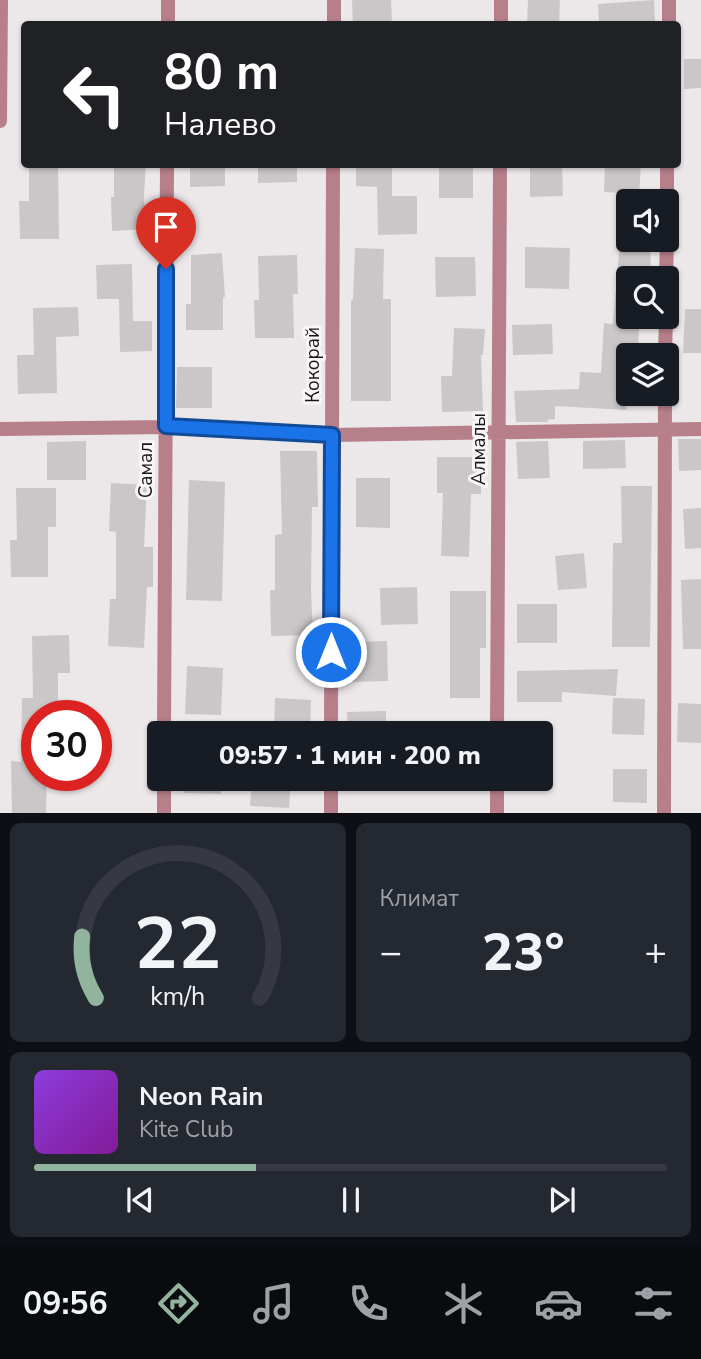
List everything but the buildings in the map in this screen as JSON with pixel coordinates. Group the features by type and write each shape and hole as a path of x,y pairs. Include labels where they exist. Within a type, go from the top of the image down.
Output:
{"street":[{"path":"0,121 1,0"},
{"path":"168,0 168,21"},
{"path":"334,0 334,21"},
{"path":"500,0 500,21"},
{"path":"669,0 669,21"},
{"name":"Самал","path":"164,721 167,168"},
{"name":"Кокорай","path":"331,721 333,168"},
{"name":"Алмалы","path":"497,721 500,168"},
{"path":"667,168 667,189"},
{"path":"664,813 665,406"},
{"path":"0,429 166,426 332,435 701,429"},
{"path":"164,791 164,813"},
{"path":"331,791 331,813"},
{"path":"496,813 497,791"}],"route":[{"path":"166,269 166,426 332,435 331,652"}]}
